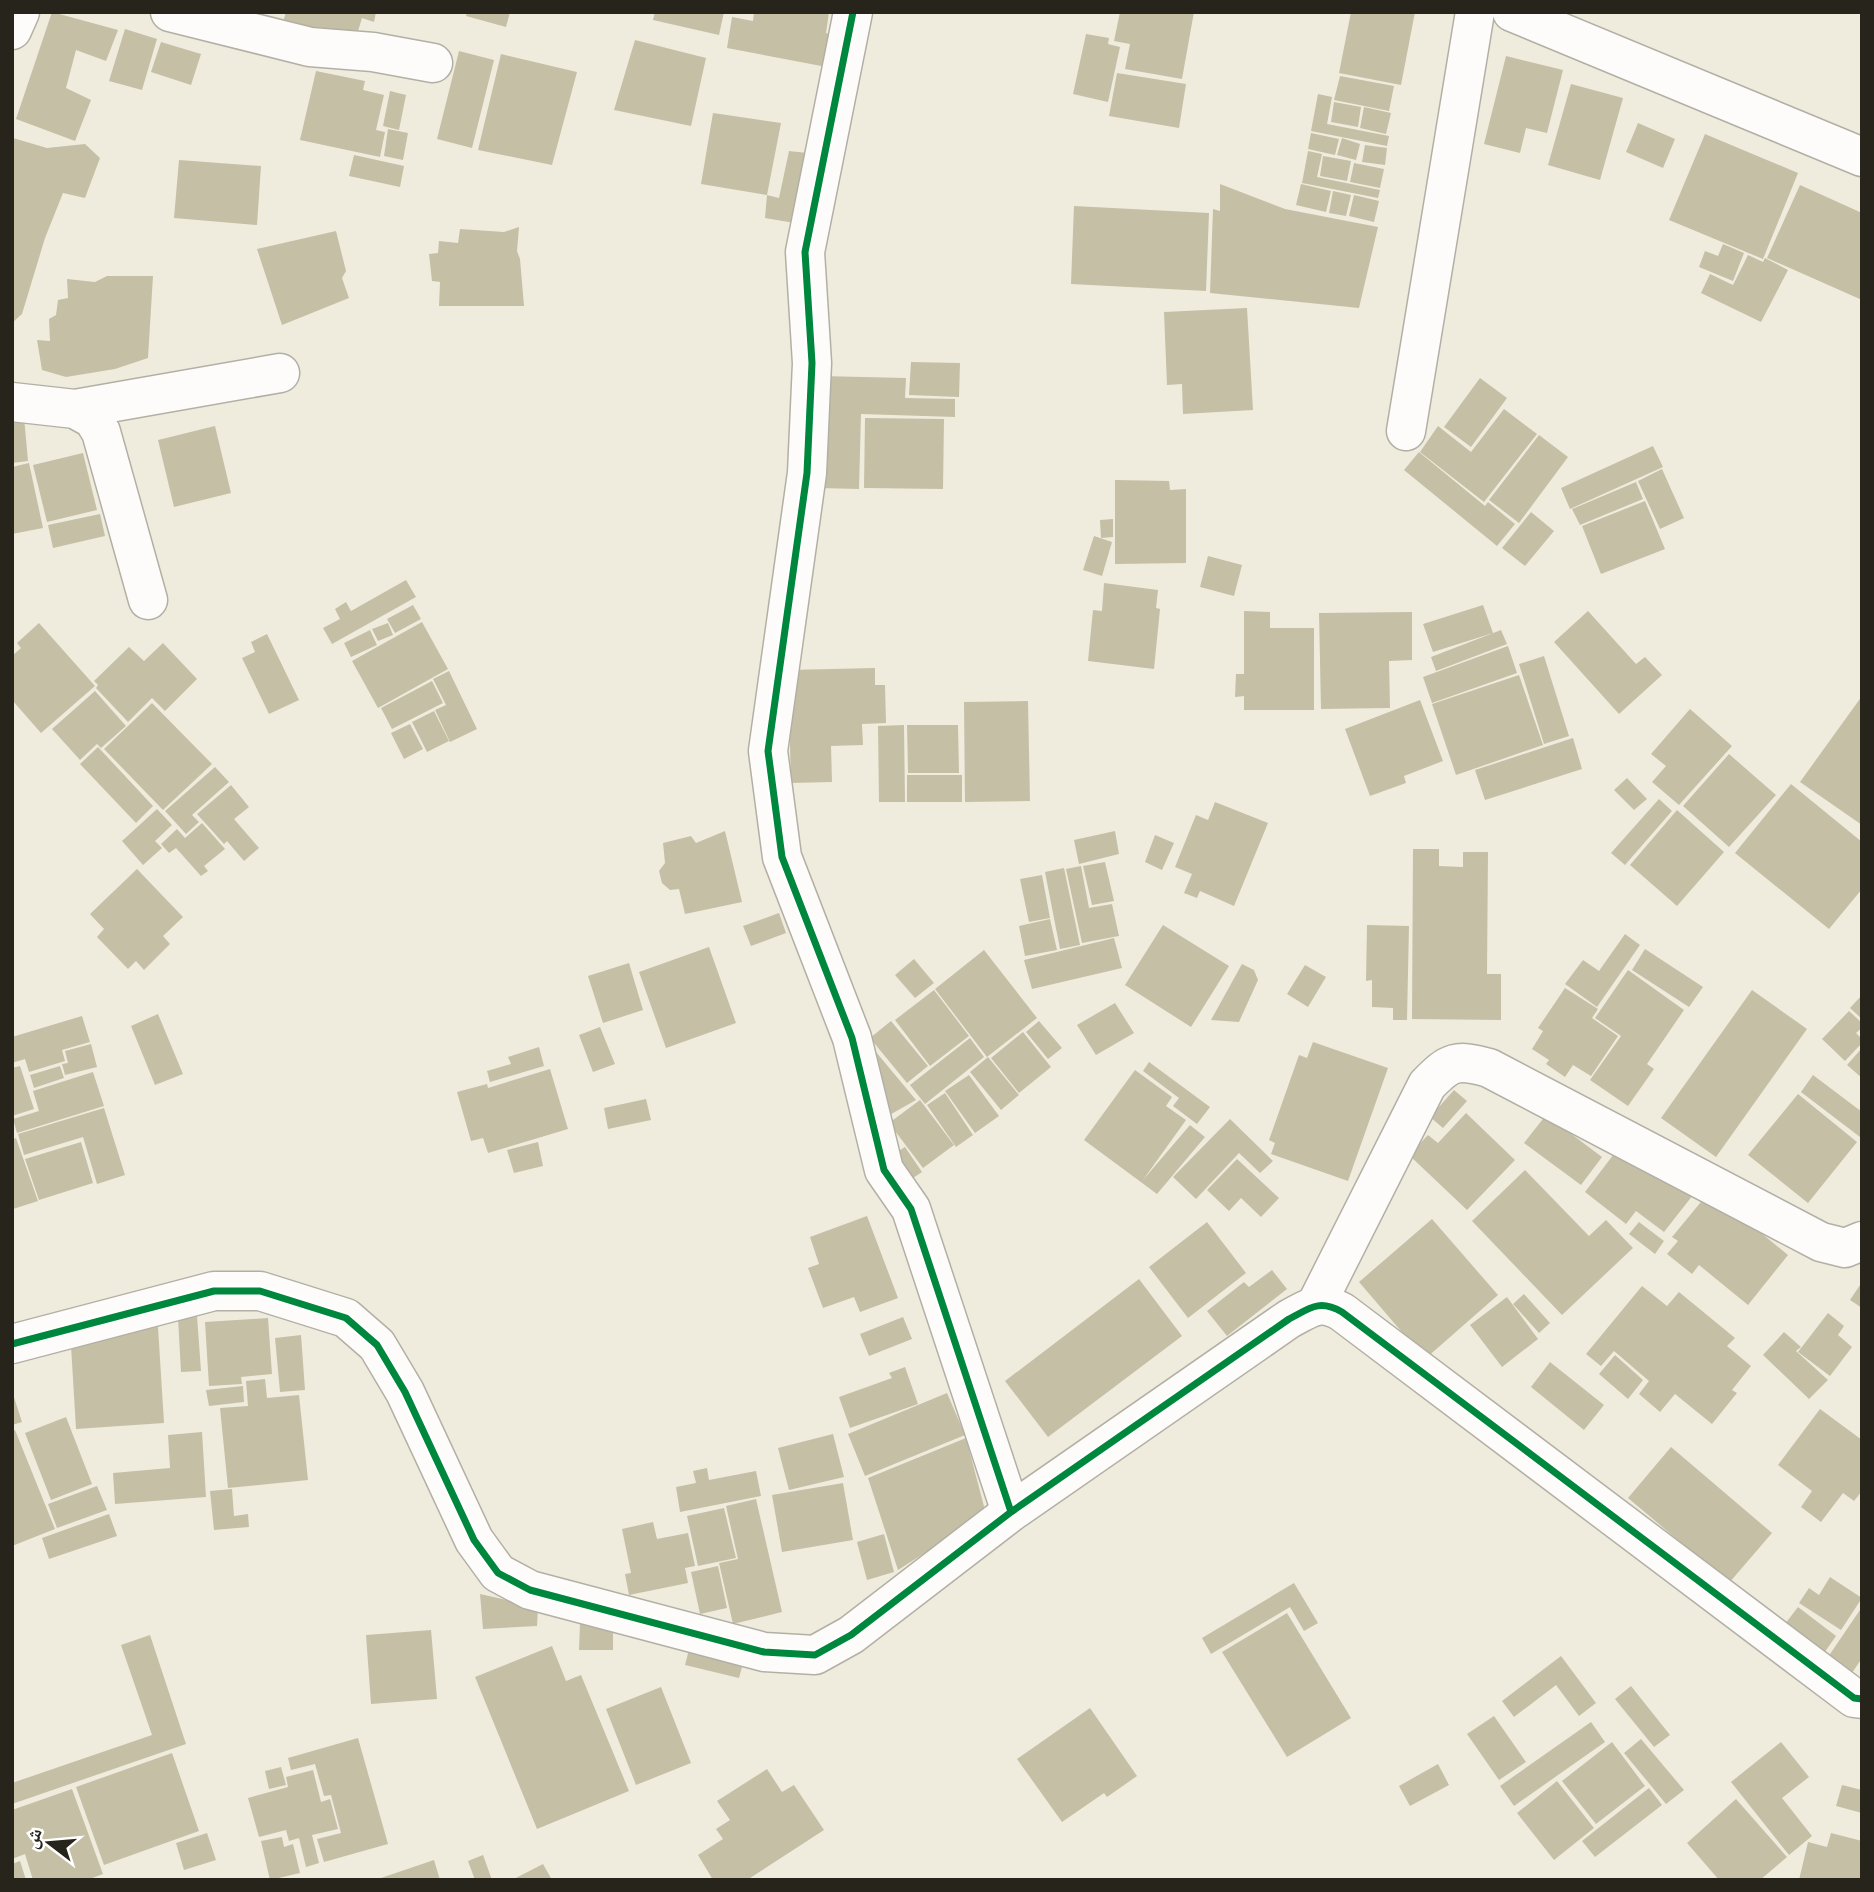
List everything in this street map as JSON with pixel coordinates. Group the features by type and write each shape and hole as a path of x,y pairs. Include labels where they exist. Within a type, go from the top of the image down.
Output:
{"street":[{"path":"12,30 20,12"},
{"path":"170,12 310,47 373,52 433,63"},
{"path":"853,12 805,252 811,363 807,473 768,751 782,857 852,1038 884,1170 911,1209 1011,1512"},
{"path":"1406,431 1475,12"},
{"path":"1512,12 1862,157"},
{"path":"12,402 75,410 280,373"},
{"path":"75,410 93,419 102,432 148,600"},
{"path":"1316,1305 1427,1085 1446,1066 1469,1063 1489,1068 1821,1242 1845,1248 1862,1241"},
{"path":"12,1344 214,1291 260,1291 346,1318 377,1345 405,1392 474,1540 498,1573 530,1590 764,1652 815,1655 850,1635 1011,1512 1289,1319 1316,1305 1330,1306 1342,1312 1854,1698 1862,1699"}],"building":[{"path":"52,12 118,30 106,61 76,50 66,88 91,100 75,141 16,119"},
{"path":"286,12 376,12 374,22 362,18 354,44 283,22"},
{"path":"467,12 510,12 506,27 466,16"},
{"path":"655,12 724,12 719,35 653,20"},
{"path":"754,12 829,12 826,33 839,38 832,68 727,48 732,17 753,21"},
{"path":"1120,12 1194,12 1182,79 1125,69 1130,44 1114,41"},
{"path":"1351,12 1415,12 1401,85 1339,73"},
{"path":"125,29 157,39 142,90 109,81"},
{"path":"1086,34 1109,38 1108,44 1120,47 1108,102 1073,94"},
{"path":"635,40 706,58 691,126 614,110"},
{"path":"161,42 201,54 191,85 151,72"},
{"path":"459,51 494,60 472,148 437,139"},
{"path":"501,54 577,72 552,165 478,150"},
{"path":"1506,56 1563,70 1547,133 1526,128 1520,153 1484,144"},
{"path":"316,71 365,81 363,90 384,95 376,130 385,132 380,157 300,140"},
{"path":"1117,73 1186,84 1179,128 1109,116"},
{"path":"1340,76 1394,86 1389,111 1334,100"},
{"path":"1571,84 1623,98 1600,180 1548,165"},
{"path":"390,91 406,95 399,130 383,126"},
{"path":"1318,94 1332,97 1327,124 1389,136 1387,146 1311,131"},
{"path":"1334,102 1361,107 1358,127 1331,122"},
{"path":"1364,107 1391,113 1386,134 1360,128"},
{"path":"713,113 781,123 767,195 701,184"},
{"path":"1638,123 1675,139 1663,168 1626,152"},
{"path":"388,129 408,133 403,160 384,156"},
{"path":"1311,133 1339,139 1335,155 1308,149"},
{"path":"1705,134 1798,173 1763,259 1669,220"},
{"path":"13,138 47,148 85,144 100,158 85,198 63,193 45,238 22,314 12,323"},
{"path":"1342,138 1360,144 1356,160 1337,155"},
{"path":"1365,145 1387,148 1385,165 1362,162"},
{"path":"789,151 817,154 806,225 765,218 767,195 779,198"},
{"path":"1308,151 1322,154 1317,177 1380,190 1378,198 1302,183"},
{"path":"354,155 404,166 400,187 349,176"},
{"path":"1323,156 1351,161 1347,181 1320,176"},
{"path":"179,160 261,166 257,225 174,218"},
{"path":"1354,163 1384,169 1380,188 1350,182"},
{"path":"1220,184 1285,209 1378,227 1359,308 1210,293 1213,209 1220,211"},
{"path":"1301,184 1331,191 1326,212 1296,205"},
{"path":"1800,185 1862,213 1862,300 1767,258"},
{"path":"1333,191 1351,195 1346,216 1329,213"},
{"path":"1354,195 1379,201 1374,222 1349,216"},
{"path":"1074,206 1209,213 1206,291 1071,284"},
{"path":"519,227 517,251 524,306 439,306 440,282 432,281 429,254 438,253 439,241 458,243 460,229 504,232"},
{"path":"336,231 346,271 342,278 349,298 282,325 257,249"},
{"path":"1723,244 1744,253 1733,281 1699,267 1705,251 1718,256"},
{"path":"1748,255 1763,262 1765,258 1788,270 1761,322 1701,293 1710,274 1733,285"},
{"path":"107,276 153,276 148,358 115,369 66,377 42,370 37,340 50,341 49,319 56,315 58,300 68,298 67,279 95,282"},
{"path":"1247,308 1253,410 1183,414 1182,384 1167,385 1164,312"},
{"path":"911,362 960,363 959,397 909,395"},
{"path":"821,376 906,378 905,398 955,399 955,417 861,414 859,489 819,488"},
{"path":"1480,378 1507,398 1471,447 1444,427"},
{"path":"1504,409 1537,434 1484,502 1420,452 1438,426 1471,452"},
{"path":"24,417 28,461 12,463 12,418"},
{"path":"865,418 944,419 943,489 864,488"},
{"path":"215,426 231,493 174,507 158,440"},
{"path":"1539,435 1568,457 1519,523 1489,500"},
{"path":"1653,446 1663,467 1570,509 1561,488"},
{"path":"1419,452 1485,506 1488,502 1515,524 1497,546 1404,470"},
{"path":"83,453 97,510 47,522 33,465"},
{"path":"29,463 43,528 12,534 12,467"},
{"path":"1662,469 1684,518 1660,529 1638,481"},
{"path":"1115,480 1169,481 1170,490 1186,489 1186,563 1115,564"},
{"path":"1636,482 1643,499 1580,525 1572,509"},
{"path":"1645,501 1665,549 1601,574 1582,526"},
{"path":"1531,512 1554,531 1525,566 1502,548"},
{"path":"100,514 105,536 53,548 48,525"},
{"path":"1113,519 1113,537 1101,538 1100,520"},
{"path":"1094,536 1112,542 1102,576 1083,570"},
{"path":"1208,556 1242,565 1234,596 1200,587"},
{"path":"406,580 416,597 332,644 323,628 340,619 335,609 346,602 351,611"},
{"path":"1104,583 1158,590 1156,608 1160,609 1154,669 1088,661 1093,610 1102,611"},
{"path":"413,605 421,619 395,633 387,619"},
{"path":"1483,605 1493,633 1433,652 1423,624"},
{"path":"1244,611 1270,612 1270,628 1314,628 1314,710 1244,710 1244,696 1235,697 1236,674 1244,674"},
{"path":"1588,611 1636,664 1645,657 1662,675 1619,714 1554,642"},
{"path":"1412,612 1412,660 1389,661 1390,708 1321,709 1319,613"},
{"path":"422,622 448,669 378,708 352,661"},
{"path":"39,623 95,686 41,733 12,700 12,656 21,648 17,643"},
{"path":"388,623 393,635 378,641 372,629"},
{"path":"370,630 377,645 351,657 344,643"},
{"path":"1501,630 1507,644 1436,671 1431,657"},
{"path":"267,634 299,700 269,714 242,658 255,652 251,642"},
{"path":"163,643 197,679 165,711 152,698 128,722 96,688 98,685 94,681 129,647 144,661"},
{"path":"1508,646 1517,673 1432,703 1423,677"},
{"path":"1544,656 1569,736 1544,744 1519,664"},
{"path":"875,668 875,685 885,685 886,723 862,724 863,745 831,746 832,782 791,783 788,670"},
{"path":"449,671 477,729 450,742 435,710 446,705 433,679"},
{"path":"1519,675 1543,745 1456,775 1432,704"},
{"path":"432,681 443,703 392,729 381,708"},
{"path":"95,691 126,726 101,748 97,744 80,760 52,729"},
{"path":"1862,696 1862,825 1800,782"},
{"path":"1420,700 1443,761 1404,776 1406,783 1370,796 1345,729"},
{"path":"1028,701 1030,801 965,802 964,702"},
{"path":"152,703 212,764 163,810 104,749"},
{"path":"1690,709 1732,746 1679,805 1652,782 1666,766 1651,754"},
{"path":"434,711 449,741 427,752 412,722"},
{"path":"410,724 423,749 404,759 391,733"},
{"path":"904,725 905,802 879,802 878,726"},
{"path":"907,725 958,725 959,773 908,773"},
{"path":"1573,738 1582,769 1485,800 1475,770"},
{"path":"98,747 153,806 136,823 80,764"},
{"path":"1729,754 1776,795 1729,847 1683,806"},
{"path":"215,767 229,782 192,815 199,822 186,834 165,811"},
{"path":"907,775 962,775 962,802 907,802"},
{"path":"1627,778 1647,799 1634,810 1614,790"},
{"path":"1791,784 1862,842 1862,889 1829,929 1735,853"},
{"path":"231,785 249,807 234,819 259,848 244,861 227,841 224,844 197,814"},
{"path":"1659,799 1672,811 1625,865 1611,853"},
{"path":"1215,802 1268,823 1234,906 1200,891 1197,898 1184,893 1192,874 1175,867 1196,815 1208,820"},
{"path":"157,809 172,825 155,841 162,848 143,865 122,841"},
{"path":"1677,810 1724,852 1677,906 1630,865"},
{"path":"202,823 225,849 204,866 208,871 201,876 176,848 169,853 161,844 177,829 185,838"},
{"path":"725,831 742,902 685,914 679,889 670,890 662,883 659,871 665,863 663,843 691,836 696,843"},
{"path":"1115,831 1119,854 1079,864 1074,840"},
{"path":"1155,835 1174,843 1162,870 1145,862"},
{"path":"1413,849 1439,849 1439,866 1463,867 1463,852 1488,852 1487,974 1501,974 1501,1020 1412,1019"},
{"path":"1105,862 1114,901 1092,905 1083,866"},
{"path":"1081,866 1089,908 1112,904 1119,936 1082,943 1066,869"},
{"path":"1064,868 1080,945 1060,949 1045,872"},
{"path":"137,869 183,917 163,936 170,944 144,970 136,961 128,969 97,937 104,929 90,914"},
{"path":"1042,875 1050,918 1029,922 1020,879"},
{"path":"779,913 786,933 751,946 743,926"},
{"path":"1050,919 1057,950 1025,956 1019,926"},
{"path":"1163,925 1229,966 1191,1027 1125,985"},
{"path":"1367,925 1409,926 1407,1020 1393,1020 1393,1008 1372,1007 1372,980 1366,981"},
{"path":"1625,934 1640,945 1597,1007 1565,984 1583,960 1599,971"},
{"path":"1114,938 1122,968 1032,989 1024,960"},
{"path":"709,947 736,1023 666,1048 639,972"},
{"path":"1645,949 1703,987 1689,1007 1632,970"},
{"path":"984,950 1037,1018 987,1057 935,989"},
{"path":"914,959 934,983 915,998 895,975"},
{"path":"629,963 643,1010 603,1023 588,976"},
{"path":"1242,964 1254,970 1258,980 1239,1022 1211,1020"},
{"path":"1305,965 1326,977 1308,1007 1287,994"},
{"path":"1628,970 1684,1010 1647,1064 1654,1069 1628,1106 1590,1080 1621,1036 1595,1018"},
{"path":"1565,988 1598,1009 1592,1018 1618,1036 1591,1076 1573,1065 1565,1077 1546,1064 1549,1060 1532,1049 1543,1031 1538,1028"},
{"path":"934,990 969,1036 930,1066 895,1020"},
{"path":"1752,990 1807,1029 1716,1157 1661,1118"},
{"path":"1862,995 1862,1019 1850,1008"},
{"path":"1115,1003 1134,1033 1096,1055 1077,1025"},
{"path":"1849,1011 1862,1023 1862,1028 1856,1033 1862,1043 1845,1061 1822,1039"},
{"path":"158,1014 183,1074 155,1085 131,1026"},
{"path":"82,1016 90,1042 62,1050 65,1061 29,1072 25,1059 12,1063 12,1037"},
{"path":"891,1021 928,1066 907,1083 870,1038"},
{"path":"1039,1021 1062,1048 1048,1059 1026,1032"},
{"path":"600,1027 615,1064 593,1072 579,1035"},
{"path":"1023,1032 1051,1067 1019,1093 991,1058"},
{"path":"970,1038 984,1057 925,1104 910,1085"},
{"path":"866,1040 916,1100 886,1117"},
{"path":"1313,1042 1388,1068 1348,1181 1271,1154 1275,1143 1269,1140 1299,1055 1307,1058"},
{"path":"91,1044 97,1067 65,1075 62,1064 68,1063 65,1051"},
{"path":"539,1047 544,1066 490,1082 487,1071 511,1064 508,1057"},
{"path":"1862,1048 1862,1078 1847,1065"},
{"path":"988,1057 1019,1095 1001,1110 970,1072"},
{"path":"1149,1062 1210,1107 1197,1124 1173,1106 1179,1098 1143,1071"},
{"path":"20,1066 34,1109 12,1116 12,1068"},
{"path":"60,1066 64,1078 34,1088 30,1075"},
{"path":"550,1069 568,1129 488,1153 483,1138 471,1141 457,1092 487,1084 488,1088"},
{"path":"1135,1070 1172,1097 1166,1106 1186,1120 1143,1180 1190,1125 1205,1137 1157,1194 1084,1140"},
{"path":"93,1072 104,1106 17,1133 13,1119 39,1111 33,1091"},
{"path":"969,1075 999,1116 975,1133 945,1091"},
{"path":"1813,1075 1862,1112 1860,1137 1801,1092"},
{"path":"1454,1090 1467,1101 1443,1128 1430,1117"},
{"path":"945,1093 973,1135 956,1147 927,1105"},
{"path":"1798,1094 1857,1142 1808,1203 1748,1155"},
{"path":"646,1099 651,1120 608,1129 604,1108"},
{"path":"920,1100 954,1145 923,1168 889,1123"},
{"path":"104,1108 125,1175 97,1184 83,1137 24,1155 18,1134"},
{"path":"1466,1113 1515,1160 1467,1210 1409,1155 1428,1135 1438,1143"},
{"path":"1546,1115 1602,1157 1581,1185 1524,1143"},
{"path":"1230,1119 1273,1161 1260,1173 1239,1153 1196,1199 1173,1177"},
{"path":"16,1138 38,1201 13,1209 12,1140"},
{"path":"81,1142 93,1183 39,1200 25,1159"},
{"path":"538,1142 543,1166 514,1173 507,1150"},
{"path":"1623,1142 1693,1195 1664,1232 1636,1211 1626,1224 1585,1192"},
{"path":"905,1147 922,1172 910,1180 892,1155"},
{"path":"1237,1159 1279,1198 1261,1217 1241,1198 1229,1211 1207,1190"},
{"path":"1525,1170 1589,1236 1606,1220 1633,1248 1562,1315 1472,1221"},
{"path":"1710,1191 1788,1255 1748,1305 1699,1265 1692,1274 1667,1254 1678,1241 1672,1237"},
{"path":"867,1216 898,1298 860,1312 854,1297 823,1308 808,1268 819,1264 810,1237"},
{"path":"1432,1219 1498,1295 1425,1359 1359,1282"},
{"path":"1207,1222 1246,1273 1188,1318 1149,1267"},
{"path":"1639,1222 1664,1241 1655,1254 1629,1234"},
{"path":"1272,1270 1287,1289 1227,1336 1207,1311 1244,1282 1249,1287"},
{"path":"1139,1279 1182,1336 1048,1437 1005,1381"},
{"path":"1862,1282 1862,1308 1850,1300"},
{"path":"1642,1286 1667,1306 1679,1292 1735,1338 1727,1346 1751,1366 1732,1390 1737,1393 1712,1424 1675,1394 1660,1412 1639,1394 1649,1381 1614,1351 1601,1366 1586,1354"},
{"path":"1524,1294 1550,1323 1539,1333 1513,1304"},
{"path":"1507,1297 1538,1339 1502,1367 1470,1325"},
{"path":"1828,1313 1844,1326 1838,1335 1852,1347 1830,1376 1798,1352"},
{"path":"197,1316 201,1371 181,1372 178,1318"},
{"path":"903,1317 912,1339 869,1356 860,1334"},
{"path":"268,1318 272,1374 241,1377 242,1384 209,1386 205,1322"},
{"path":"158,1327 164,1423 76,1429 71,1346 92,1344 91,1331"},
{"path":"1784,1332 1801,1347 1796,1351 1828,1380 1809,1399 1763,1355"},
{"path":"301,1335 305,1390 280,1392 275,1338"},
{"path":"1615,1355 1643,1380 1628,1399 1599,1374"},
{"path":"1550,1362 1604,1405 1584,1430 1531,1387"},
{"path":"905,1367 918,1404 850,1428 839,1397 892,1378 889,1373"},
{"path":"265,1379 267,1398 299,1395 308,1480 228,1488 220,1408 248,1406 246,1381"},
{"path":"243,1386 244,1402 209,1406 206,1390"},
{"path":"12,1391 22,1422 12,1425"},
{"path":"947,1393 965,1435 865,1476 848,1434"},
{"path":"1820,1409 1862,1440 1862,1491 1854,1501 1843,1493 1821,1522 1801,1507 1812,1491 1778,1465"},
{"path":"66,1417 92,1484 51,1500 25,1433"},
{"path":"15,1430 55,1529 12,1546 12,1431"},
{"path":"202,1432 206,1497 115,1504 113,1473 170,1468 168,1435"},
{"path":"833,1434 844,1477 789,1490 778,1448"},
{"path":"966,1438 986,1514 898,1570 868,1478"},
{"path":"1671,1447 1772,1533 1729,1583 1628,1498"},
{"path":"707,1468 709,1480 756,1471 761,1496 680,1512 676,1487 696,1483 693,1471"},
{"path":"843,1483 853,1540 782,1552 772,1495"},
{"path":"97,1486 107,1510 57,1528 48,1504"},
{"path":"232,1489 234,1516 248,1514 249,1527 214,1530 210,1491"},
{"path":"756,1499 782,1612 733,1624 719,1563 738,1559 726,1506"},
{"path":"724,1508 736,1558 698,1566 687,1516"},
{"path":"109,1514 117,1536 49,1559 42,1538"},
{"path":"653,1522 657,1539 688,1533 695,1566 685,1568 688,1583 629,1595 625,1574 631,1573 622,1529"},
{"path":"884,1534 894,1572 867,1580 857,1542"},
{"path":"718,1566 727,1608 700,1614 691,1572"},
{"path":"1830,1577 1862,1598 1841,1630 1799,1603 1809,1588 1819,1595"},
{"path":"1294,1583 1318,1623 1304,1631 1290,1607 1211,1654 1202,1638"},
{"path":"480,1594 538,1607 537,1626 483,1629"},
{"path":"1798,1607 1836,1636 1822,1656 1778,1633"},
{"path":"1862,1607 1862,1658 1852,1673 1828,1657"},
{"path":"1287,1613 1351,1718 1287,1757 1222,1652"},
{"path":"580,1624 613,1624 613,1650 579,1650"},
{"path":"431,1630 437,1699 371,1704 366,1635"},
{"path":"150,1635 186,1744 12,1804 12,1783 152,1735 121,1645"},
{"path":"691,1642 745,1656 739,1678 685,1665"},
{"path":"552,1646 566,1681 581,1675 629,1791 537,1829 475,1677"},
{"path":"1561,1656 1596,1703 1579,1716 1556,1685 1514,1717 1502,1701"},
{"path":"1631,1686 1670,1735 1654,1747 1615,1699"},
{"path":"661,1687 691,1763 636,1785 606,1709"},
{"path":"1090,1708 1137,1776 1107,1797 1104,1793 1062,1822 1017,1759"},
{"path":"1494,1716 1526,1762 1499,1780 1467,1734"},
{"path":"1591,1722 1605,1742 1514,1806 1500,1786"},
{"path":"358,1738 388,1844 324,1862 317,1839 341,1833 331,1795 324,1796 315,1764 291,1770 288,1758"},
{"path":"1641,1739 1684,1790 1666,1804 1624,1753"},
{"path":"1612,1742 1645,1786 1596,1824 1562,1781"},
{"path":"1781,1742 1809,1777 1782,1798 1812,1836 1789,1855 1731,1782"},
{"path":"172,1753 199,1831 104,1865 76,1787"},
{"path":"1438,1764 1449,1785 1410,1806 1399,1786"},
{"path":"281,1767 286,1785 269,1789 265,1771"},
{"path":"767,1769 782,1792 794,1785 824,1830 747,1880 713,1880 698,1855 723,1839 716,1829 730,1820 717,1801"},
{"path":"313,1770 321,1802 330,1799 338,1829 312,1835 319,1863 306,1867 299,1838 289,1841 286,1830 259,1837 248,1798 288,1787 286,1777"},
{"path":"1557,1781 1594,1828 1554,1860 1517,1813"},
{"path":"1842,1785 1862,1790 1862,1813 1836,1806"},
{"path":"1649,1788 1662,1805 1595,1857 1582,1841"},
{"path":"72,1789 103,1874 87,1880 33,1880 25,1854 12,1859 12,1810"},
{"path":"1736,1799 1787,1857 1760,1880 1719,1880 1687,1843"},
{"path":"207,1833 216,1860 184,1870 176,1843"},
{"path":"1831,1833 1862,1841 1862,1880 1799,1880 1808,1842 1827,1847"},
{"path":"282,1837 284,1847 293,1844 300,1873 270,1880 261,1841"},
{"path":"483,1855 492,1880 475,1880 468,1861"},
{"path":"434,1860 440,1880 378,1880 378,1879"},
{"path":"20,1861 26,1880 12,1880 12,1864"},
{"path":"543,1864 552,1880 512,1880"}],"cycle path":[{"path":"853,12 805,252 812,363 807,473 768,751 782,857 852,1038 884,1170 911,1209 1011,1512"},
{"path":"12,1344 214,1291 260,1291 346,1318 377,1345 405,1392 474,1540 498,1573 530,1590 764,1652 815,1655 851,1635 1011,1512 1289,1319 1315,1306 1327,1306 1342,1312 1854,1698 1862,1699"}]}
